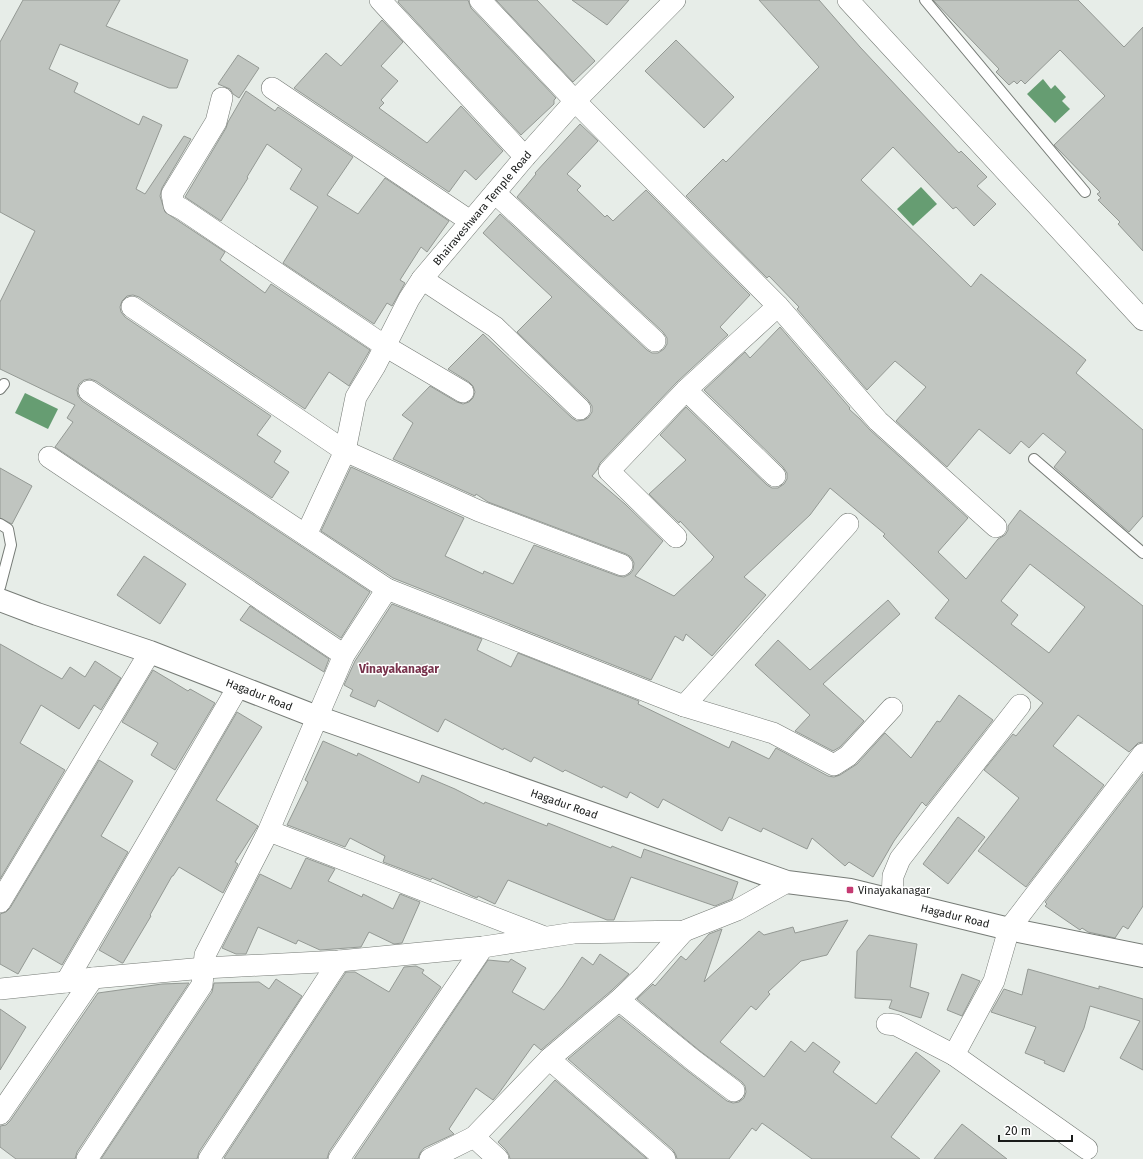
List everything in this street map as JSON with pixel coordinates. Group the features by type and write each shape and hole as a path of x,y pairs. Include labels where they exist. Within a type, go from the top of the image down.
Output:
{"street":[{"path":"380,0 525,157"},
{"path":"480,0 575,101 778,306 878,421 996,527"},
{"name":"Bhairaveshwara Temple Road","path":"306,535 345,451 356,397 385,346 409,299 422,279 525,157 575,101 675,0"},
{"path":"848,0 1143,320"},
{"path":"272,88 470,221"},
{"path":"222,98 216,122 172,194 174,205 385,346 463,392"},
{"path":"496,193 654,341"},
{"path":"422,279 495,327 580,409"},
{"path":"676,537 609,471 686,390 778,306"},
{"path":"132,307 345,451 479,511 622,565"},
{"path":"686,390 775,476"},
{"path":"89,391 387,589 684,706 772,733 834,765 848,756 892,708"},
{"path":"49,457 344,655"},
{"path":"684,706 848,524"},
{"path":"87,1159 202,985 205,955 268,832 344,655 387,589"},
{"name":"Hagadur Road","path":"0,600 150,652 317,717 787,882 850,890 1009,929 1143,956"},
{"path":"0,902 150,652"},
{"path":"66,982 238,687"},
{"path":"892,900 893,876 900,859 1020,705"},
{"path":"954,1055 994,981 1009,929 1143,754"},
{"path":"268,832 284,836 544,937"},
{"path":"0,988 204,968 339,961 483,947 574,933 684,932 737,910 787,882"},
{"path":"430,1159 474,1137 549,1060 619,1000 645,975 684,932"},
{"path":"339,1159 483,947"},
{"path":"209,1159 339,961"},
{"path":"0,1114 92,978"},
{"path":"619,1000 734,1091"},
{"path":"887,1024 896,1025 954,1055 1087,1149"},
{"path":"549,1060 665,1159"},
{"path":"474,1137 498,1159"}],"lane":[{"path":"925,0 1085,192"},
{"path":"1034,459 1143,553"},
{"path":"0,524 8,529 11,545 0,587"}],"shaded area":[{"path":"1043,79 1051,89 1055,85 1066,97 1062,101 1070,109 1055,123 1027,94"},
{"path":"921,187 937,204 913,226 897,209"},
{"path":"25,393 58,409 48,429 15,413"}],"building":[{"path":"23,0 120,0 106,26 188,60 177,88 169,88 60,44 49,69 78,83 74,92 139,125 143,116 162,125 136,189 145,194 184,136 191,139 162,188 160,196 165,212 225,252 220,260 265,293 271,284 370,350 349,386 329,372 305,409 139,297 133,295 127,296 122,301 120,307 121,312 125,317 271,416 257,435 281,451 274,462 289,472 272,498 96,381 90,379 84,380 79,384 77,390 78,396 82,401 370,592 341,638 55,447 73,422 67,418 75,405 0,369 0,302 35,231 0,212 0,42"},
{"path":"399,0 468,0 471,8 556,98 554,100 554,104 521,135 398,2"},
{"path":"496,0 537,0 595,61 573,82"},
{"path":"572,0 629,0 607,25"},
{"path":"759,0 819,0 860,47 959,153 961,151 987,177 977,186 996,204 974,226 956,207 953,209 893,147 861,180 971,287 981,274 1086,360 1076,373 1143,430 1143,516 1129,532 1054,467 1066,452 1043,433 1029,448 1021,441 1010,454 979,429 947,467 896,421 926,387 895,361 867,390 797,309 799,307 769,276 767,278 686,196 723,159 726,162 819,67"},
{"path":"933,0 1078,0 1124,47 1143,27 1143,251 1118,224 1120,222 1098,200 1101,198 1097,194 1100,192 1054,145 1105,96 1060,50 1025,84 1021,80 1017,84 1014,81 1009,85 996,72 999,69"},
{"path":"382,20 403,42 381,66 398,81 381,100 384,103 379,108 427,143 461,106 503,151 476,180 465,170 449,192 294,88 326,53 341,66"},
{"path":"676,40 734,97 704,128 645,71"},
{"path":"238,55 259,68 239,98 233,94 230,89 218,84"},
{"path":"246,91 275,111 278,107 353,157 327,195 358,214 385,178 449,221 427,252 421,247 400,280 405,283 392,306 387,303 374,324 283,263 318,207 290,189 302,169 267,144 221,221 185,197"},
{"path":"580,124 598,141 567,174 581,186 577,190 605,217 607,215 613,221 646,190 750,295 720,327 728,335 677,382 600,463 592,476 625,504 663,541 635,576 674,596 714,557 680,521 679,523 649,494 686,460 660,435 686,407 767,485 772,488 778,488 784,484 787,479 787,473 783,467 704,390 745,352 750,358 780,327 850,408 849,409 870,430 968,518 938,552 966,579 998,539 1005,535 1008,530 1008,526 1020,510 1143,606 1143,742 1138,743 1129,752 1078,715 1053,746 1104,785 1026,887 978,851 1019,798 984,770 1013,734 1016,736 1043,703 935,618 949,600 883,536 885,534 830,488 810,515 744,577 766,595 712,656 686,634 683,641 675,636 651,680 393,578 321,531 351,467 464,518 445,556 483,574 484,571 513,584 534,545 618,576 624,577 630,574 633,570 634,563 631,557 626,554 488,502 476,494 475,496 393,459 413,423 402,415 430,386 463,404 469,402 473,398 475,392 473,386 448,369 483,334 572,418 577,421 584,420 588,418 592,412 592,406 588,400 517,332 552,297 483,233 500,214 647,350 652,353 658,353 664,349 667,344 667,338 663,332 517,197 536,174 535,173","holes":["1030,564 1085,607 1049,653 1011,624 1018,615 1001,601"]},
{"path":"0,468 32,486 12,524 0,518"},
{"path":"144,556 186,584 160,624 117,595"},
{"path":"888,600 900,614 823,684 864,721 840,747 833,751 795,731 810,715 755,665 778,640 810,670"},
{"path":"392,604 482,639 477,650 511,667 518,653 639,701 638,704 729,748 732,741 769,759 776,748 828,776 834,777 840,775 857,764 885,733 911,758 937,721 940,722 959,695 993,720 926,806 922,802 894,841 873,877 849,862 845,866 812,838 807,849 763,828 761,832 729,817 722,831 663,799 658,808 630,792 627,798 565,770 563,772 534,757 531,762 504,748 503,750 445,719 438,732 378,700 375,707 350,696 353,690 344,685 355,661"},
{"path":"250,606 329,659 324,672 240,620"},
{"path":"0,644 62,679 70,667 85,677 95,661 121,678 101,710 94,705 79,729 41,705 20,743 65,770 0,879"},
{"path":"153,670 188,691 190,689 215,703 175,770 151,755 158,743 122,722"},
{"path":"237,712 262,727 216,800 258,826 235,862 238,864 223,893 179,867 172,876 150,915 151,916 122,963 99,950"},
{"path":"323,741 357,756 358,753 419,783 422,775 455,789 484,804 485,802 547,826 548,823 611,848 612,846 641,858 644,849 738,882 732,899 715,906 631,877 614,920 607,920 508,880 495,904 478,896 477,898 472,896 432,878 431,880 383,862 385,856 350,838 345,847 287,825 308,782 305,780"},
{"path":"99,760 133,781 101,836 128,852 62,965 33,948 18,974 0,964 0,914 6,912 10,908"},
{"path":"1143,774 1143,906 1128,929 1123,926 1115,938 1088,932 1082,928 1080,930 1045,906 1047,904 1045,902"},
{"path":"958,817 985,837 948,884 923,864"},
{"path":"306,858 335,869 328,881 362,897 363,894 393,909 400,894 420,902 402,943 394,944 369,932 361,947 320,950 298,940 296,944 258,927 246,954 236,954 222,948 260,874 291,889"},
{"path":"848,920 827,955 801,961 768,992 770,994 756,1010 751,1006 720,1042 764,1077 791,1041 805,1052 813,1042 840,1062 833,1072 876,1104 916,1052 940,1071 891,1137 920,1159 812,1159 762,1123 756,1131 752,1128 729,1159 677,1159 673,1150 568,1059 619,1016 727,1101 733,1103 739,1102 744,1098 746,1092 745,1086 742,1082 700,1051 637,999 653,984 655,986 681,956 686,960 709,934 722,929 704,982 759,931 764,935 793,927 795,933"},
{"path":"869,935 917,944 910,987 929,993 921,1018 889,1008 892,1000 855,998 857,951"},
{"path":"600,954 629,974 541,1050 534,1044 493,1100 476,1088 449,1129 454,1134 424,1148 418,1159 354,1159 488,960 509,962 511,959 526,968 512,992 544,1010 563,986 582,957 593,965"},
{"path":"416,966 424,970 422,973 441,987 329,1152 327,1159 224,1158 346,972 355,972 389,992 404,967"},
{"path":"1028,969 1099,989 1099,986 1143,999 1143,1070 1120,1058 1140,1021 1090,1006 1084,1028 1064,1072 1044,1063 1045,1061 1025,1053 1036,1027 991,1012 1004,989 1022,995"},
{"path":"962,974 980,981 962,1016 947,1010"},
{"path":"276,979 302,996 199,1152 197,1159 101,1159 212,992 214,983 259,982 269,989"},
{"path":"189,983 77,1152 75,1159 16,1159 0,1147 0,1126 6,1125 10,1121 98,993 162,984"},
{"path":"0,1009 26,1027 0,1070"},
{"path":"555,1080 647,1159 510,1159 506,1150 498,1142"},
{"path":"962,1124 1007,1159 934,1159"}],"place":[{"name":"Vinayakanagar","path":"850,890"}],"district":[{"name":"Vinayakanagar","path":"399,669"}]}
